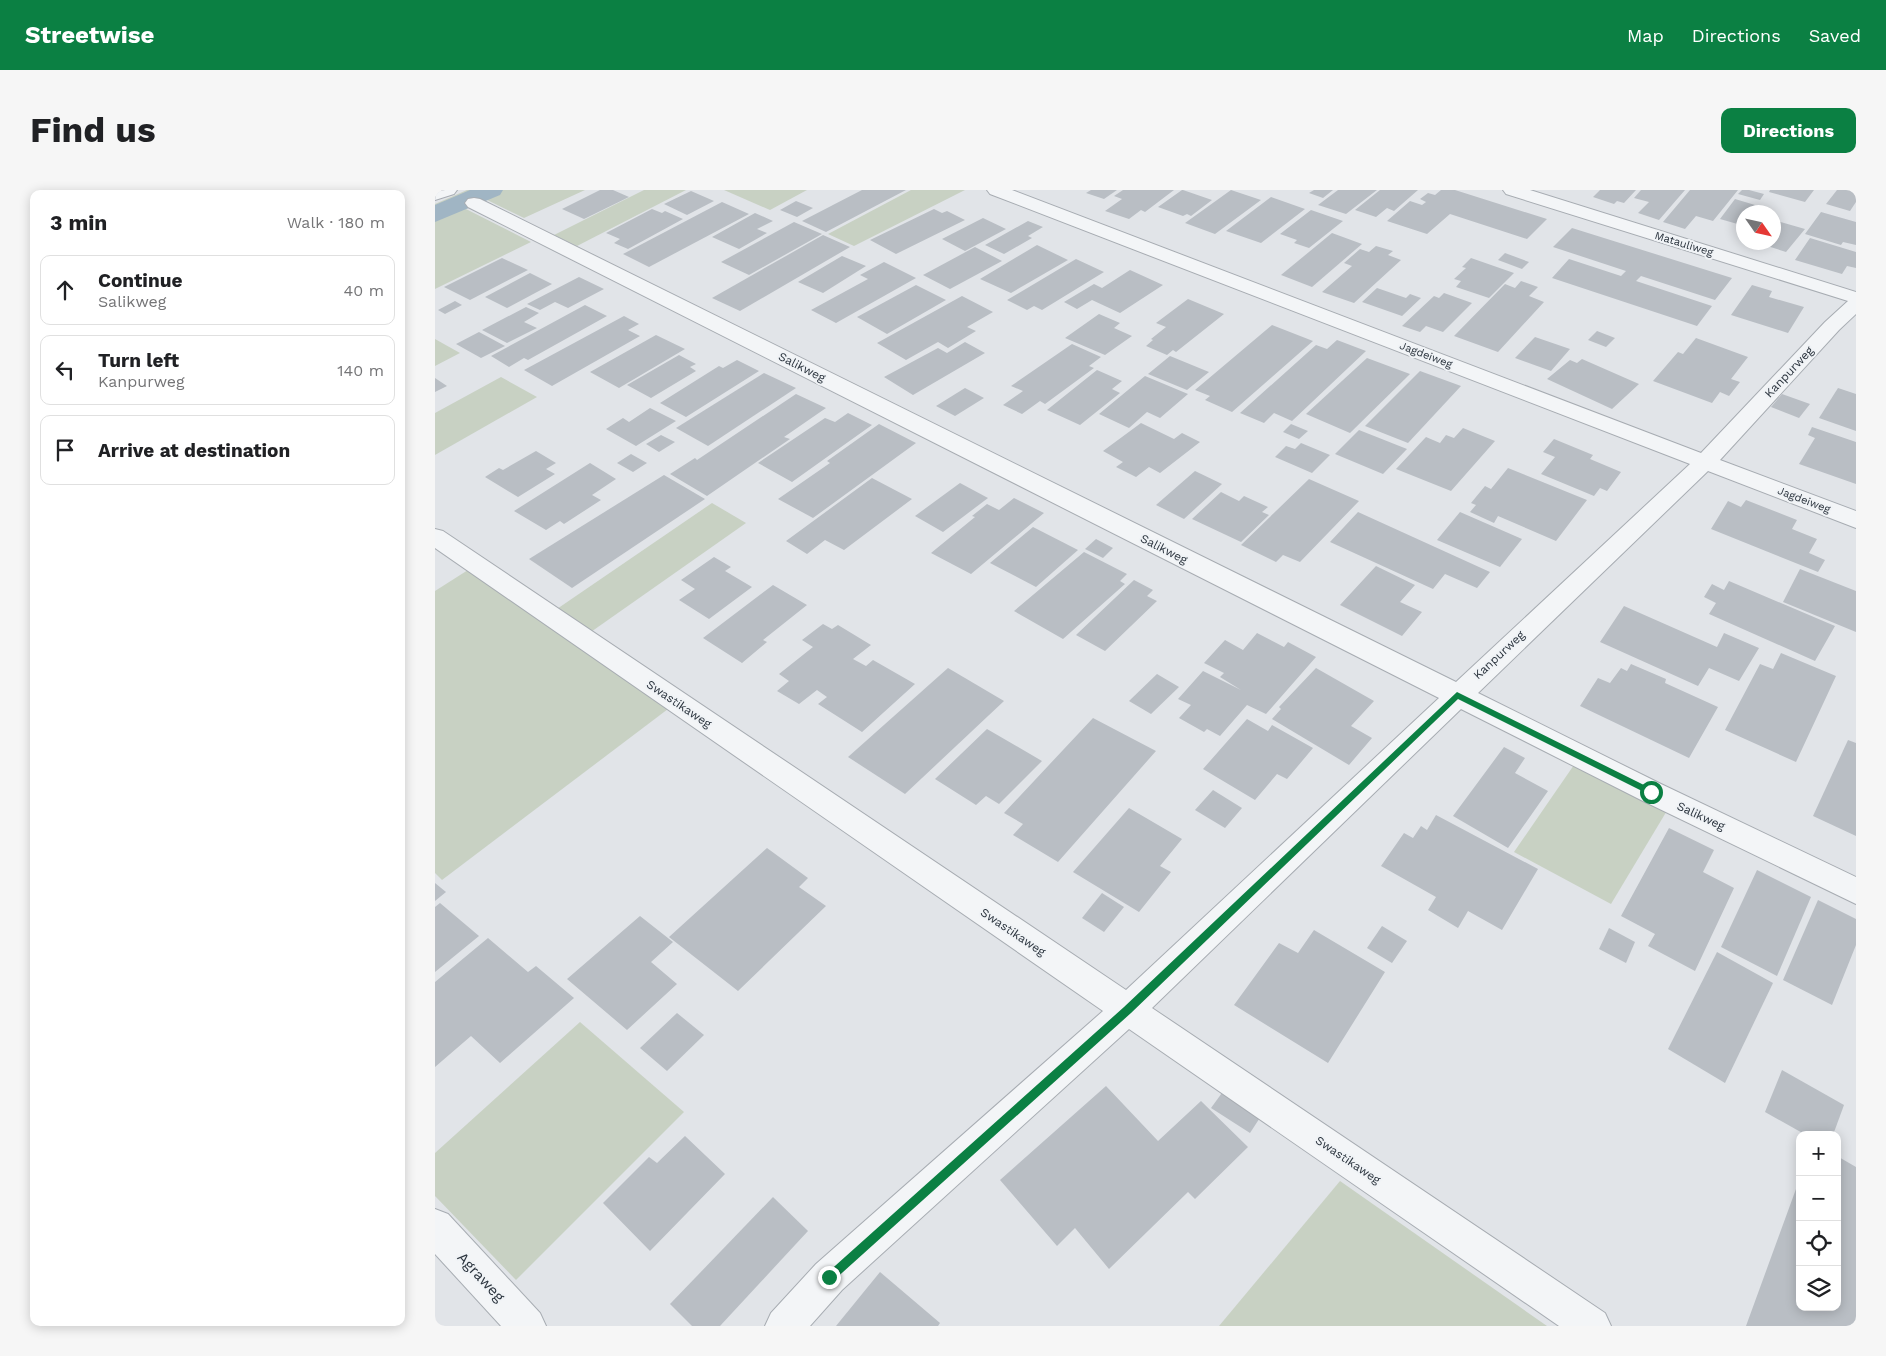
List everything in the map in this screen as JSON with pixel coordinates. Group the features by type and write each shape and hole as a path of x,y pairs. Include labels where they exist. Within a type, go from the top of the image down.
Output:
{"street":[{"path":"435,195 448,190"},
{"name":"Jagdeiweg","path":"996,190 1856,520"},
{"name":"Matauliweg","path":"1512,190 1856,298"},
{"name":"Salikweg","path":"474,203 1651,792 1856,891"},
{"name":"Kanpurweg","path":"784,1326 829,1277 1127,1010 1457,695 1705,462 1832,326 1856,304"},
{"name":"Swastikaweg","path":"435,537 1592,1326"},
{"name":"Agraweg","path":"435,1227 527,1326"}],"green space":[{"path":"467,190 585,190 524,218 481,197 460,206 531,242 435,289 435,204"},
{"path":"644,190 686,190 577,246 554,235"},
{"path":"724,190 807,190 770,210"},
{"path":"911,190 965,190 854,246 828,234"},
{"path":"435,339 460,353 435,366"},
{"path":"501,377 537,397 435,455 435,413"},
{"path":"712,503 746,523 588,634 554,611"},
{"path":"468,570 668,709 442,880 435,873 435,591"},
{"path":"1576,762 1668,809 1611,904 1514,852"},
{"path":"580,1022 684,1112 516,1280 435,1196 435,1153"},
{"path":"1340,1181 1547,1326 1219,1326"}],"building":[{"path":"600,190 613,190 629,197 584,219 562,209"},
{"path":"862,190 906,190 826,232 802,221"},
{"path":"1091,190 1117,190 1104,199 1086,193"},
{"path":"1123,190 1174,190 1145,212 1141,210 1129,219 1105,211 1122,199 1114,196"},
{"path":"1182,190 1212,200 1191,216 1187,214 1183,216 1158,207"},
{"path":"1231,190 1261,200 1215,234 1185,223"},
{"path":"1314,190 1333,190 1323,198 1309,193"},
{"path":"1338,190 1377,190 1346,214 1318,205"},
{"path":"1380,190 1418,190 1394,211 1387,208 1376,217 1355,210"},
{"path":"1441,190 1455,190 1547,219 1527,239 1450,214 1427,234 1387,221 1410,201 1422,205 1426,202 1420,199 1428,193 1435,195"},
{"path":"1600,190 1636,190 1624,203 1617,201 1614,204 1593,197"},
{"path":"1641,190 1685,190 1659,220 1638,213 1649,202 1634,198"},
{"path":"1690,190 1738,190 1713,221 1696,216 1685,229 1663,222"},
{"path":"1742,190 1764,194 1760,200 1738,194"},
{"path":"1770,190 1814,190 1805,202 1769,192"},
{"path":"1837,190 1856,190 1856,202 1850,211 1826,204"},
{"path":"691,191 714,201 687,215 664,204"},
{"path":"1271,197 1305,209 1261,243 1226,231"},
{"path":"1735,199 1755,205 1736,205 1736,224 1720,219"},
{"path":"796,201 813,208 797,217 780,210"},
{"path":"722,202 749,214 649,267 623,254"},
{"path":"652,209 662,213 665,211 683,219 628,249 614,243 620,239 606,233"},
{"path":"934,209 942,213 947,211 965,220 896,254 870,240"},
{"path":"1311,210 1343,221 1309,248 1294,243 1297,240 1280,234"},
{"path":"1821,212 1856,222 1856,245 1843,242 1841,245 1805,234"},
{"path":"755,213 773,221 757,229 767,233 739,249 712,237"},
{"path":"983,218 1006,229 965,251 942,239"},
{"path":"1028,221 1043,227 1028,236 1032,238 1004,254 985,245"},
{"path":"794,222 822,234 749,275 721,262"},
{"path":"1781,222 1805,229 1786,252 1780,250"},
{"path":"1572,228 1732,278 1715,300 1641,276 1636,281 1712,306 1697,326 1552,278 1569,259 1621,276 1626,271 1553,247"},
{"path":"1332,233 1362,244 1312,287 1281,275"},
{"path":"823,235 850,247 740,311 712,298"},
{"path":"1810,238 1856,252 1856,268 1847,266 1842,274 1795,260"},
{"path":"1037,245 1068,260 1011,293 980,279"},
{"path":"1376,246 1393,251 1388,255 1401,260 1354,303 1322,292 1352,266 1344,263 1360,249 1369,252"},
{"path":"975,247 1002,261 950,289 923,275"},
{"path":"1505,253 1529,262 1522,269 1498,260"},
{"path":"842,256 866,266 823,293 798,282"},
{"path":"502,258 528,270 470,300 444,287"},
{"path":"1471,258 1514,273 1489,298 1456,287 1461,281 1454,279 1466,268 1462,267"},
{"path":"1076,259 1104,272 1042,310 1034,306 1027,310 1007,300"},
{"path":"884,262 916,278 836,323 811,310 868,279 860,275"},
{"path":"1130,270 1163,285 1120,313 1092,300 1077,309 1064,302 1094,284 1102,288"},
{"path":"530,273 552,284 507,308 485,297"},
{"path":"579,277 604,289 568,308 555,302 540,310 527,304"},
{"path":"1521,281 1538,287 1529,296 1544,302 1498,352 1454,336 1505,284 1515,288"},
{"path":"916,285 946,300 887,334 857,317"},
{"path":"1752,285 1772,291 1769,297 1804,307 1788,333 1731,315"},
{"path":"1377,288 1406,298 1410,294 1421,298 1402,316 1362,302"},
{"path":"1444,293 1472,303 1443,332 1426,326 1420,332 1402,326 1434,296 1439,298"},
{"path":"962,296 993,312 967,327 976,331 948,348 938,342 906,360 877,343"},
{"path":"1188,299 1224,314 1176,352 1173,350 1167,355 1146,346 1153,340 1151,339 1166,327 1156,323"},
{"path":"455,301 462,305 445,314 438,310"},
{"path":"585,305 607,316 528,360 524,358 509,367 491,356"},
{"path":"526,307 539,313 524,322 537,328 507,343 482,330"},
{"path":"1099,314 1120,323 1114,328 1132,336 1105,355 1065,338"},
{"path":"624,316 639,324 628,330 640,336 552,386 524,370"},
{"path":"1272,325 1313,341 1232,412 1205,400 1210,396 1195,390"},
{"path":"1597,331 1615,338 1606,347 1588,340"},
{"path":"479,332 505,346 481,358 456,344"},
{"path":"656,335 685,349 619,388 590,372"},
{"path":"1535,337 1570,349 1551,371 1515,358"},
{"path":"1696,338 1748,357 1731,379 1740,382 1729,396 1720,392 1712,403 1653,381 1678,352 1683,354"},
{"path":"1337,340 1366,351 1292,421 1274,413 1264,423 1240,413 1316,345 1327,349"},
{"path":"965,342 985,353 913,395 884,377 938,348 947,353"},
{"path":"1072,344 1101,357 1089,366 1094,368 1045,404 1040,401 1022,414 1003,405 1023,391 1011,386"},
{"path":"679,355 696,364 690,367 696,371 651,398 627,385"},
{"path":"1170,356 1209,372 1187,390 1148,374"},
{"path":"1367,358 1410,374 1350,433 1306,414"},
{"path":"1582,359 1639,384 1612,409 1547,379 1570,360 1577,363"},
{"path":"737,360 759,371 686,417 660,403 719,366 723,368"},
{"path":"1097,370 1122,381 1112,389 1120,393 1080,425 1047,410"},
{"path":"1420,371 1461,386 1408,443 1365,426"},
{"path":"764,373 796,388 708,446 676,428"},
{"path":"1145,376 1188,394 1160,418 1147,412 1129,428 1099,414"},
{"path":"435,378 447,386 435,392"},
{"path":"965,388 984,398 955,416 936,406"},
{"path":"1838,388 1856,394 1856,431 1819,418"},
{"path":"796,394 826,408 784,437 790,439 707,496 670,474 695,458 697,460"},
{"path":"1782,394 1810,404 1799,418 1771,407"},
{"path":"650,408 676,421 636,446 606,429 623,418 629,422"},
{"path":"848,413 872,425 792,482 758,463 825,418 835,422"},
{"path":"1141,423 1174,439 1182,433 1200,442 1160,473 1149,467 1136,477 1116,467 1123,462 1103,451"},
{"path":"879,424 916,443 813,518 778,499 830,463 827,461"},
{"path":"1291,424 1308,431 1299,439 1283,432"},
{"path":"1812,427 1856,442 1856,484 1799,464 1815,438 1808,435"},
{"path":"1463,428 1495,441 1451,491 1396,469 1426,437 1440,443 1446,435 1454,438"},
{"path":"1359,430 1407,449 1383,474 1335,454"},
{"path":"661,435 675,442 659,452 646,444"},
{"path":"1554,439 1593,455 1590,459 1621,472 1607,491 1600,488 1594,496 1541,474 1555,457 1543,452"},
{"path":"1301,443 1330,455 1312,473 1275,457 1286,446 1295,449"},
{"path":"536,451 556,463 546,469 555,474 518,497 485,477 499,468 503,470"},
{"path":"631,454 647,463 633,472 617,463"},
{"path":"590,463 616,479 592,495 601,500 564,524 560,521 546,530 514,511"},
{"path":"1508,468 1587,500 1556,541 1498,516 1494,523 1470,512 1476,505 1471,503 1485,486 1491,489"},
{"path":"1195,471 1222,484 1184,519 1156,505"},
{"path":"664,475 705,499 572,588 529,559"},
{"path":"872,478 912,499 844,550 825,540 807,554 786,541"},
{"path":"1309,479 1359,501 1300,562 1283,555 1276,562 1241,545"},
{"path":"960,483 988,498 943,532 915,516"},
{"path":"1221,492 1239,501 1244,496 1268,507 1262,512 1269,515 1241,542 1192,519"},
{"path":"1014,498 1044,513 971,574 931,553 975,517 972,516 987,504 999,510"},
{"path":"1746,500 1797,520 1792,529 1817,539 1809,553 1825,560 1818,572 1711,529 1728,501 1741,507"},
{"path":"1358,512 1490,572 1477,588 1445,574 1433,589 1330,542"},
{"path":"1460,512 1522,539 1500,567 1437,540"},
{"path":"1033,527 1078,550 1036,587 990,563"},
{"path":"1096,539 1113,548 1103,558 1085,549"},
{"path":"1084,552 1127,574 1120,581 1125,584 1063,639 1014,611"},
{"path":"714,557 731,567 725,571 752,587 709,619 679,600 695,589 681,580"},
{"path":"1376,566 1415,585 1400,602 1422,612 1402,636 1340,605"},
{"path":"1800,569 1856,591 1856,632 1783,602"},
{"path":"1134,580 1153,590 1147,596 1157,601 1105,651 1076,635"},
{"path":"1729,581 1835,626 1815,661 1709,614 1716,603 1704,597 1712,584 1724,590"},
{"path":"773,585 807,605 763,640 767,642 742,663 703,638"},
{"path":"1624,606 1717,647 1724,633 1759,648 1739,681 1709,668 1698,686 1600,642"},
{"path":"823,624 832,629 838,625 871,645 853,659 866,666 873,660 915,684 862,732 818,704 827,697 817,690 799,704 777,691 789,681 779,674 813,647 802,640"},
{"path":"1257,633 1284,647 1288,642 1316,657 1266,714 1247,705 1220,736 1207,729 1204,732 1179,718 1191,705 1178,699 1203,671 1241,690 1220,677 1224,673 1204,663 1225,640 1243,650"},
{"path":"1781,653 1836,676 1796,762 1725,730 1760,664 1773,669"},
{"path":"1631,664 1666,679 1665,683 1718,707 1689,758 1580,706 1598,678 1610,683 1621,668 1627,671"},
{"path":"948,668 1004,701 905,794 848,757"},
{"path":"1316,668 1374,701 1351,726 1372,738 1349,765 1272,719 1281,709 1279,707"},
{"path":"1157,674 1179,687 1151,714 1129,701"},
{"path":"1093,718 1156,751 1058,862 1013,835 1023,824 1004,813"},
{"path":"1247,719 1268,731 1272,725 1313,748 1287,779 1277,774 1255,800 1203,769"},
{"path":"987,729 1042,761 999,804 986,796 976,805 935,779"},
{"path":"1848,740 1856,743 1856,836 1813,816"},
{"path":"1504,747 1525,758 1515,773 1548,791 1508,848 1453,816"},
{"path":"1213,790 1242,808 1225,828 1195,810"},
{"path":"1129,808 1182,839 1160,866 1171,872 1139,912 1073,872"},
{"path":"1436,815 1538,869 1502,930 1468,911 1458,928 1428,910 1436,897 1381,866 1404,833 1413,838 1421,826 1427,830"},
{"path":"1669,828 1714,850 1703,872 1734,888 1695,971 1648,946 1655,934 1621,916"},
{"path":"767,848 808,878 799,887 826,906 738,991 669,937"},
{"path":"1757,870 1811,897 1777,976 1721,947"},
{"path":"435,883 446,892 435,901"},
{"path":"1102,893 1124,907 1104,932 1082,918"},
{"path":"1818,900 1856,919 1856,945 1832,1005 1783,980"},
{"path":"440,903 479,936 435,972 435,907"},
{"path":"640,916 673,942 651,962 677,984 627,1030 567,979"},
{"path":"1382,926 1407,941 1392,963 1367,948"},
{"path":"1609,928 1635,942 1626,963 1599,949"},
{"path":"1314,930 1385,972 1328,1063 1234,1005 1279,943 1298,953"},
{"path":"488,938 528,972 536,966 574,998 500,1063 471,1036 435,1067 435,982"},
{"path":"1717,952 1773,983 1725,1083 1668,1049"},
{"path":"677,1013 704,1035 667,1071 640,1048"},
{"path":"1782,1070 1844,1105 1834,1131 1799,1131 1765,1112"},
{"path":"1106,1086 1158,1141 1201,1101 1248,1147 1195,1199 1188,1192 1109,1269 1075,1228 1057,1246 1000,1180"},
{"path":"1227,1086 1265,1110 1250,1133 1211,1108"},
{"path":"685,1136 725,1174 650,1251 603,1203 649,1157 657,1163"},
{"path":"1841,1158 1856,1167 1856,1326 1746,1326 1796,1189 1796,1311 1841,1311"},
{"path":"773,1197 808,1231 720,1326 692,1326 670,1304"},
{"path":"880,1272 940,1323 938,1326 836,1326"}],"waterway":[{"path":"435,214 491,190"}],"route":[{"path":"829,1277 1127,1010 1457,695 1651,792"}]}
